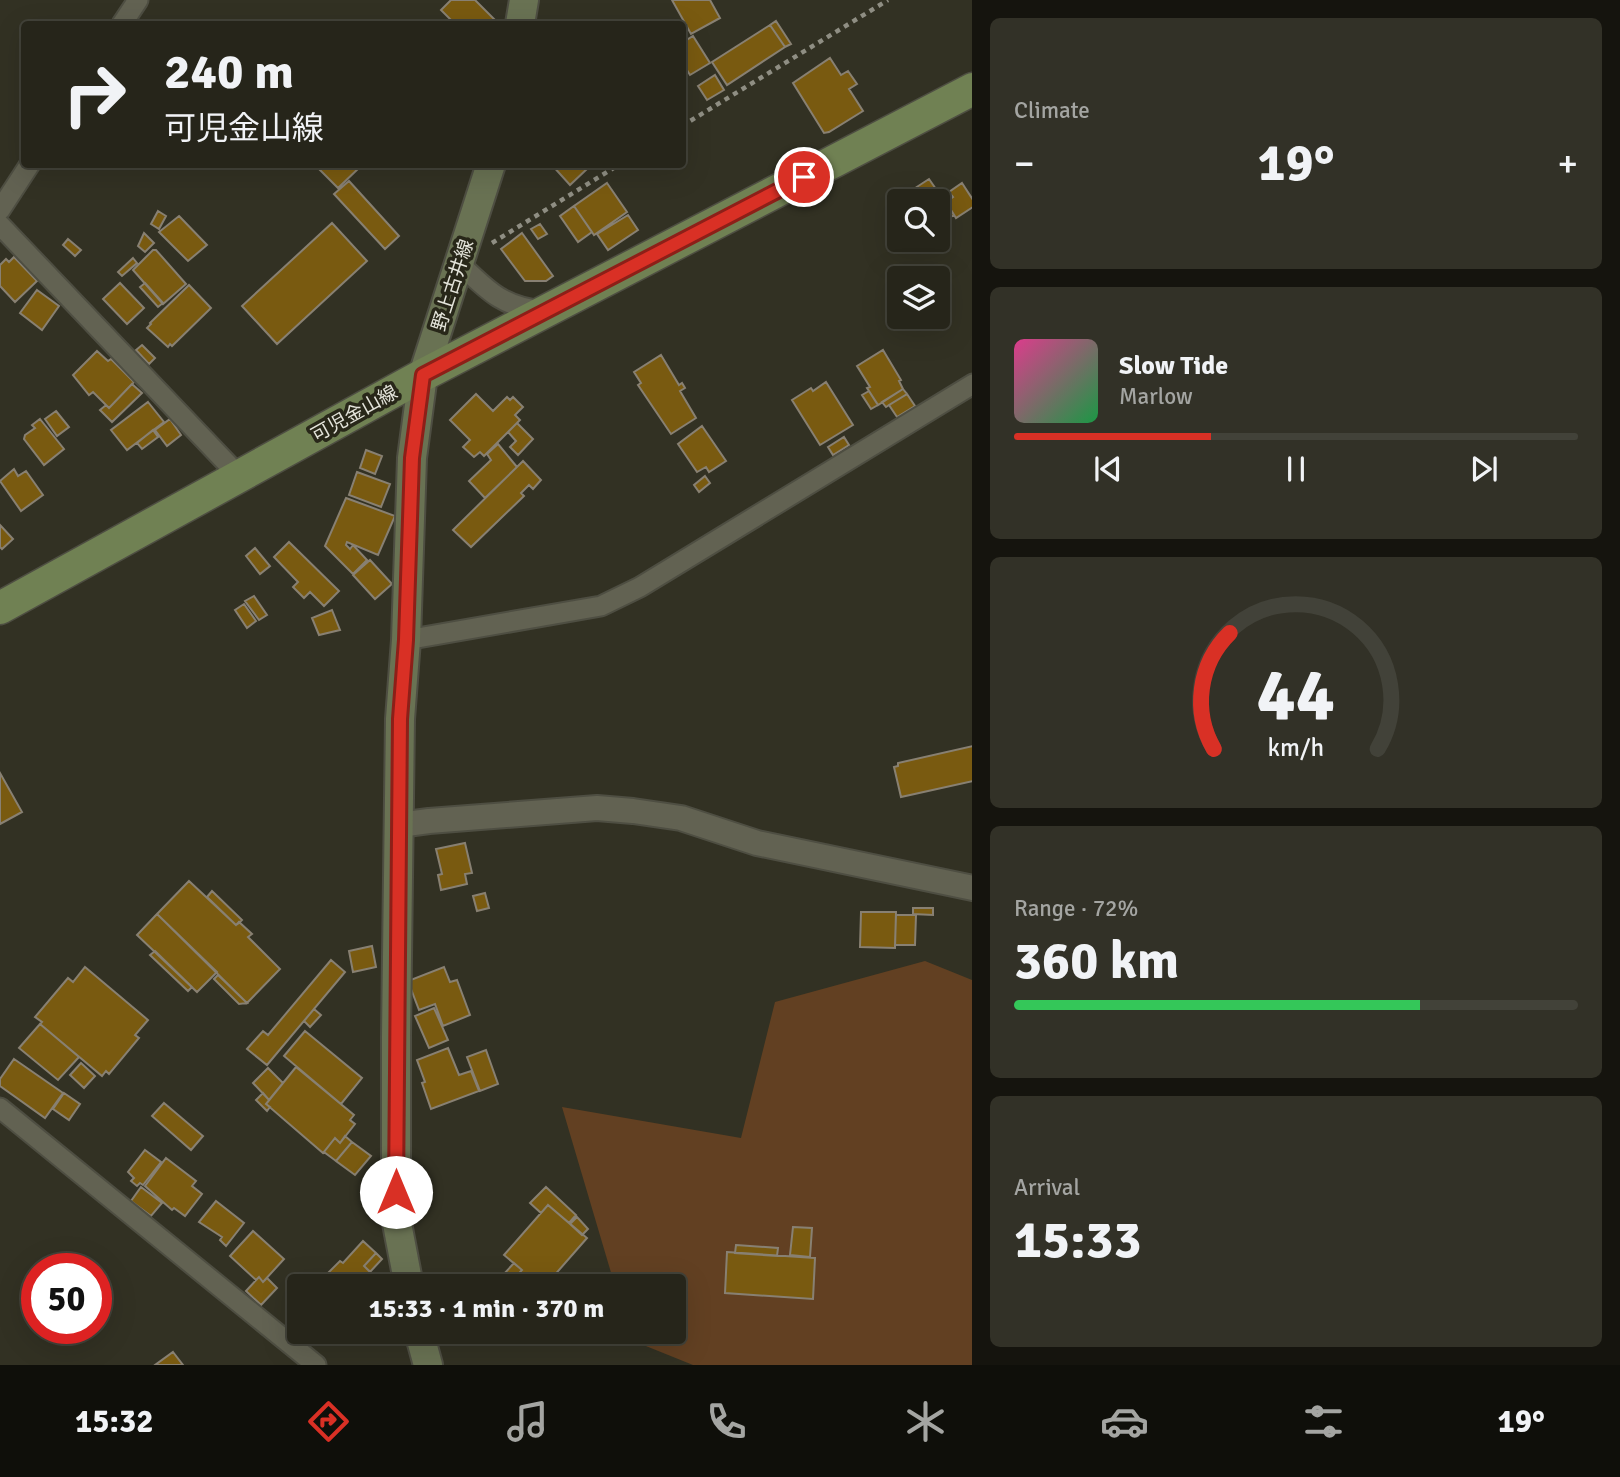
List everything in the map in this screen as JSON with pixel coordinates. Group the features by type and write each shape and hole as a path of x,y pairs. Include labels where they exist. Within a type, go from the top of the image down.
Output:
{"main road":[{"path":"520,21 524,0"},
{"name":"可児金山線","path":"0,608 423,375 972,89"},
{"name":"野上古井線","path":"407,1274 396,1217 400,719 406,640 412,458 423,375 490,168"},
{"path":"422,1344 428,1365"}],"street":[{"path":"124,21 138,0"},
{"path":"0,210 27,168"},
{"path":"0,225 240,477"},
{"path":"459,263 495,297 526,309 546,311"},
{"path":"406,640 601,606 640,587 972,384"},
{"path":"399,825 597,808 633,811 681,818 757,843 972,888"},
{"path":"0,1108 316,1365"}],"path":[{"path":"686,124 888,0"},
{"path":"459,263 613,168"}],"shaded area":[{"path":"925,961 972,980 972,1365 693,1365 641,1344 686,1344 686,1274 611,1274 562,1107 741,1138 775,1002"}],"building":[{"path":"451,0 475,0 496,21 452,21 441,10"},
{"path":"672,0 710,0 720,18 691,34"},
{"path":"776,21 791,44 785,47 770,25"},
{"path":"770,25 785,47 727,85 712,62"},
{"path":"693,36 710,63 690,75 686,68 686,40"},
{"path":"830,58 841,75 848,71 857,84 849,89 863,111 824,133 793,83"},
{"path":"715,75 724,90 707,100 698,86"},
{"path":"318,168 359,168 338,188"},
{"path":"555,168 588,168 570,185"},
{"path":"929,179 936,189 914,189"},
{"path":"349,181 399,236 385,249 334,194"},
{"path":"607,183 627,212 594,235 574,206"},
{"path":"962,183 972,198 972,208 956,218 950,208 950,199 953,197 950,191"},
{"path":"574,206 592,232 578,242 560,216"},
{"path":"158,211 166,216 159,229 151,224"},
{"path":"628,215 638,230 608,250 597,234"},
{"path":"179,216 207,245 188,261 159,232"},
{"path":"332,223 367,261 277,344 242,306"},
{"path":"540,224 547,234 538,239 531,229"},
{"path":"144,233 154,243 145,252 138,246"},
{"path":"522,233 553,276 546,281 525,281 501,249"},
{"path":"68,239 81,250 75,256 63,245"},
{"path":"156,250 186,284 163,304 133,270"},
{"path":"14,257 37,281 15,302 0,286 0,265 6,259 9,262"},
{"path":"133,258 137,263 122,276 118,272"},
{"path":"120,283 144,308 127,324 103,299"},
{"path":"145,283 163,303 158,307 140,287"},
{"path":"189,285 211,308 168,347 147,328"},
{"path":"37,290 59,306 42,330 20,313"},
{"path":"142,345 155,358 149,364 136,350"},
{"path":"883,350 901,380 899,381 903,389 878,405 857,366"},
{"path":"97,351 108,361 111,359 134,382 109,408 93,392 89,395 73,375"},
{"path":"661,355 679,385 682,383 685,388 680,391 696,418 671,434 638,385 641,383 634,372"},
{"path":"826,382 853,425 820,445 792,400"},
{"path":"132,384 142,393 112,422 100,410 106,405 109,408"},
{"path":"903,389 907,394 886,407 882,402"},
{"path":"869,391 878,405 871,409 862,395"},
{"path":"476,394 493,411 507,397 510,400 513,397 523,407 515,415 520,420 484,456 480,452 474,457 463,447 470,440 450,420"},
{"path":"907,394 915,406 897,417 889,405"},
{"path":"148,402 164,422 127,450 111,430"},
{"path":"56,411 69,427 57,436 45,419"},
{"path":"40,419 64,449 44,465 24,439 25,435 35,428 32,425"},
{"path":"170,419 181,435 167,446 155,430"},
{"path":"517,423 533,439 518,455 510,447 516,441 508,432"},
{"path":"702,426 726,461 709,472 706,467 697,472 678,444"},
{"path":"153,430 158,437 142,449 137,443"},
{"path":"844,437 849,445 833,455 828,447"},
{"path":"498,444 517,467 485,498 469,481 491,460 487,454"},
{"path":"366,450 382,456 375,474 360,468"},
{"path":"523,461 541,480 533,489 529,485 521,493 524,496 471,547 453,530"},
{"path":"14,469 18,476 26,471 43,495 21,511 0,481"},
{"path":"357,472 390,484 381,507 349,495"},
{"path":"705,476 710,483 699,492 694,485"},
{"path":"346,498 395,516 378,555 347,542 346,545 350,549 353,545 367,560 353,574 325,546"},
{"path":"0,525 13,539 2,549 0,547"},
{"path":"289,542 339,591 324,606 310,592 304,598 293,587 298,582 274,557"},
{"path":"255,548 270,566 260,574 246,556"},
{"path":"370,560 392,584 375,599 353,575"},
{"path":"254,596 267,615 259,620 245,601"},
{"path":"244,604 256,621 247,628 235,610"},
{"path":"332,610 340,630 319,635 312,618"},
{"path":"972,746 972,781 901,797 894,767 898,766 898,763"},
{"path":"0,773 22,812 0,824"},
{"path":"465,843 472,873 465,874 467,884 441,890 438,875 442,874 436,849"},
{"path":"189,881 236,925 239,922 252,934 248,937 280,969 247,1003 157,914"},
{"path":"212,891 242,920 239,923 236,925 207,897"},
{"path":"485,893 489,908 477,911 473,896"},
{"path":"913,908 933,908 933,915 913,914"},
{"path":"861,912 896,912 895,948 860,947"},
{"path":"157,914 217,972 197,992 137,935"},
{"path":"896,915 916,915 915,945 895,945"},
{"path":"372,946 376,967 353,972 349,951"},
{"path":"155,951 192,987 188,991 150,955"},
{"path":"331,960 345,972 267,1065 247,1049 263,1031 268,1035"},
{"path":"85,967 148,1020 135,1035 139,1038 109,1074 106,1071 102,1076 35,1017 68,978 73,982"},
{"path":"444,967 450,982 457,980 470,1015 443,1026 435,1004 419,1010 408,981"},
{"path":"218,975 247,1003 239,1004 214,979"},
{"path":"434,1008 448,1040 429,1048 415,1016"},
{"path":"314,1009 321,1015 310,1027 304,1021"},
{"path":"40,1024 79,1057 58,1080 19,1048"},
{"path":"305,1031 362,1078 341,1104 284,1056"},
{"path":"448,1048 459,1075 471,1071 479,1091 431,1109 417,1060"},
{"path":"486,1050 498,1084 480,1091 467,1057"},
{"path":"14,1059 63,1093 45,1118 0,1086 0,1079"},
{"path":"81,1063 95,1076 84,1088 70,1075"},
{"path":"296,1067 354,1115 350,1120 355,1124 340,1143 335,1138 323,1153 266,1104"},
{"path":"268,1068 283,1083 269,1100 253,1083"},
{"path":"64,1093 80,1104 69,1120 53,1109"},
{"path":"263,1093 269,1100 266,1104 270,1107 267,1111 256,1100"},
{"path":"164,1103 203,1136 191,1150 152,1116"},
{"path":"345,1136 352,1142 336,1161 324,1152 335,1138 340,1143"},
{"path":"352,1142 371,1156 355,1175 336,1161"},
{"path":"145,1150 161,1162 143,1185 140,1183 137,1186 131,1181 134,1178 128,1172"},
{"path":"166,1158 196,1181 192,1186 202,1194 185,1216 174,1208 172,1210 145,1186"},
{"path":"141,1187 162,1203 151,1216 131,1201"},
{"path":"546,1187 576,1215 569,1223 548,1205 541,1213 530,1203"},
{"path":"216,1201 244,1223 226,1246 220,1240 222,1237 199,1222"},
{"path":"548,1205 587,1238 556,1274 518,1274 522,1270 504,1255"},
{"path":"577,1217 588,1229 582,1235 570,1224"},
{"path":"793,1227 812,1228 810,1257 790,1255"},
{"path":"253,1231 284,1259 263,1282 259,1277 256,1280 230,1256"},
{"path":"363,1241 376,1253 364,1266 373,1274 327,1274 340,1261 343,1263"},
{"path":"736,1245 778,1248 777,1256 735,1253"},
{"path":"727,1252 815,1258 813,1299 725,1293"},
{"path":"376,1253 382,1259 370,1272 364,1266"},
{"path":"514,1263 522,1270 518,1274 504,1274"},
{"path":"259,1277 263,1282 267,1278 277,1288 261,1305 246,1291"},
{"path":"173,1352 183,1365 155,1365"}],"route":[{"path":"396,1192 400,719 406,640 412,458 423,375 804,177"}]}
